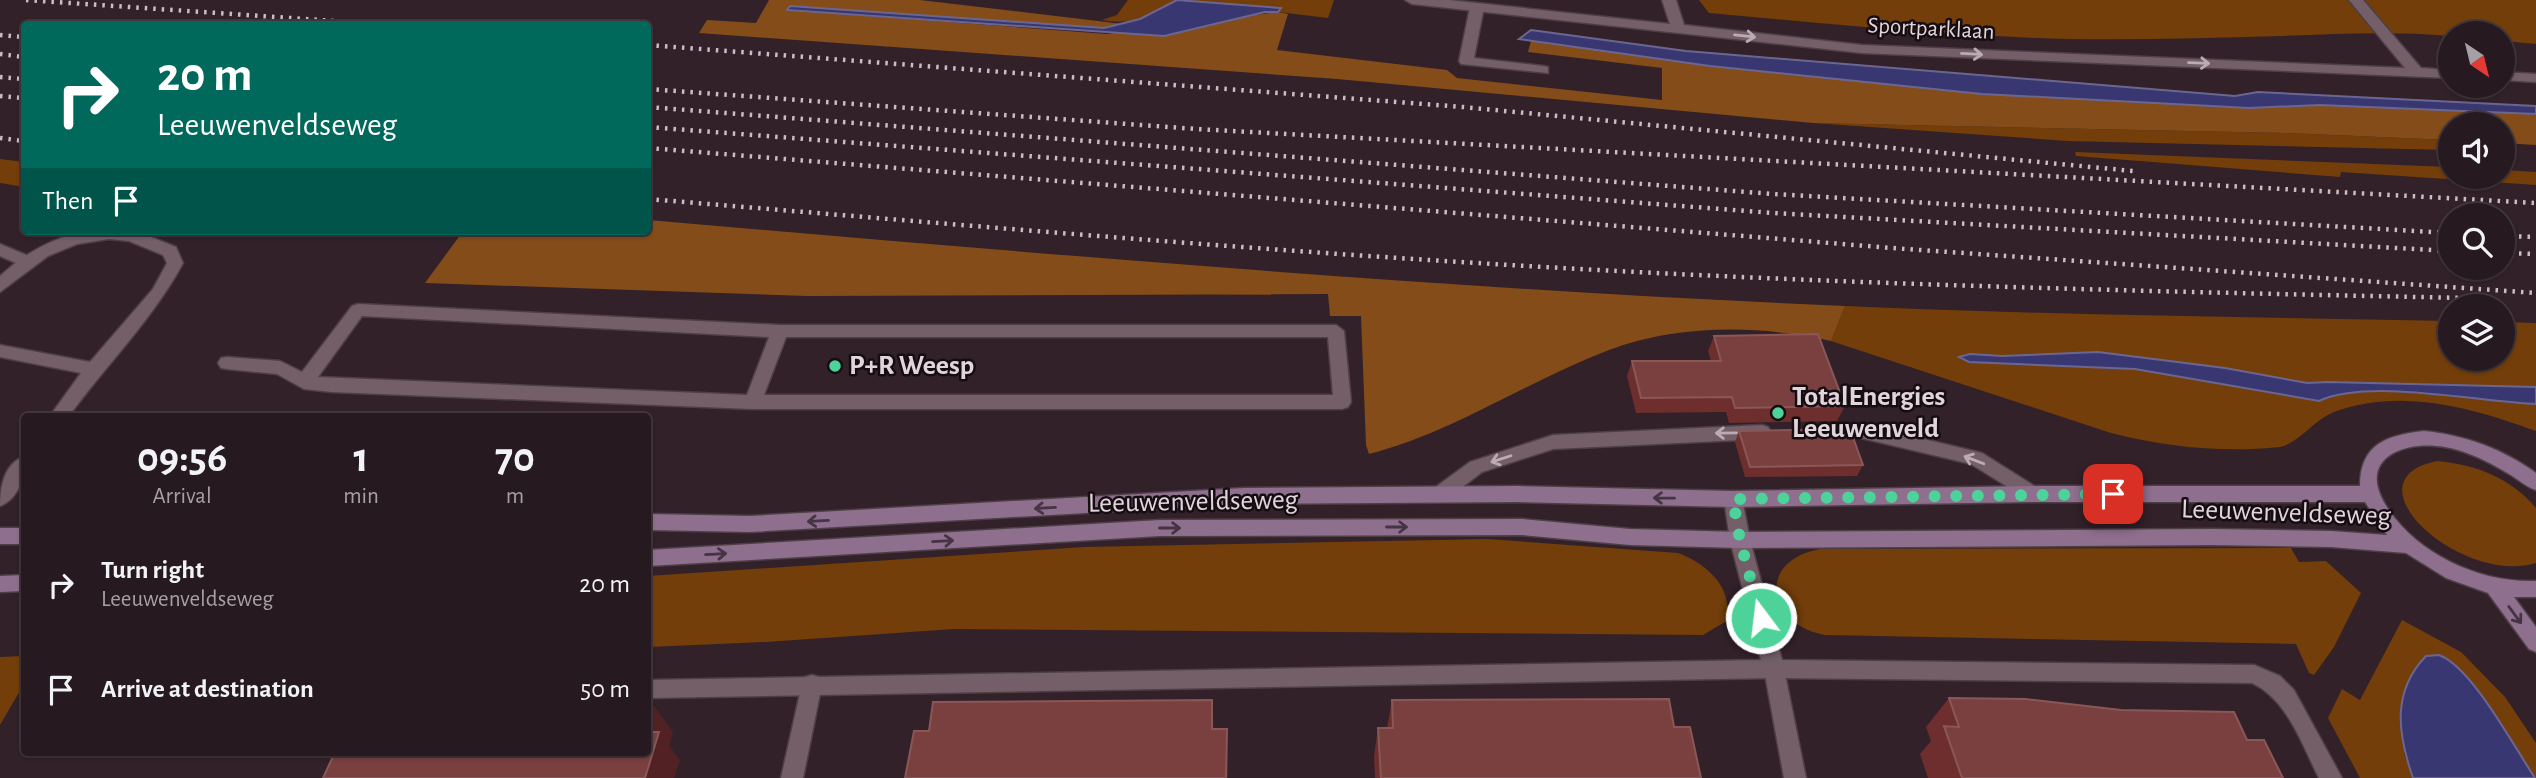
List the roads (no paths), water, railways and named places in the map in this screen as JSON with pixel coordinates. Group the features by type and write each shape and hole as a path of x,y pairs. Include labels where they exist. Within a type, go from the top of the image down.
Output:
{"main road":[{"path":"2536,483 2492,455 2456,443 2424,438 2397,442 2377,453 2368,471 2371,494 2385,520 2410,545 2445,568 2495,587 2536,589"},
{"name":"Leeuwenveldseweg","path":"651,522 750,524 1244,496 1440,494 1733,499 2032,494 2371,494"},
{"name":"Leeuwenveldseweg","path":"651,558 1160,528 1522,527 1630,537 1740,540 2213,537 2331,539 2410,545"},
{"path":"0,536 21,536"},
{"path":"0,584 21,583"},
{"path":"2495,587 2536,643"}],"street":[{"name":"Sportparklaan","path":"1412,0 1862,49 2438,73"},
{"path":"1670,0 1678,28"},
{"path":"2356,0 2416,72"},
{"path":"1477,7 1466,61 1544,70"},
{"path":"2515,77 2536,78"},
{"path":"0,286 25,261 53,246 83,237 130,235 170,251 175,263 159,293 94,369 61,413"},
{"path":"0,250 25,261"},
{"path":"227,363 280,368 304,382 332,386 753,402 1342,402 1336,331 780,331 358,310 304,382"},
{"path":"753,402 780,331"},
{"path":"0,351 94,369"},
{"path":"1817,431 1857,430 1976,458 2032,494"},
{"path":"1440,494 1476,467 1553,442 1696,433 1777,432"},
{"path":"0,498 21,468"},
{"path":"1733,499 1740,540 1774,669 1796,778"},
{"path":"651,689 1774,669 2254,674 2273,684 2287,697 2331,778"},
{"path":"792,778 812,684"}],"railway":[{"path":"26,0 335,21"},
{"path":"0,35 21,37"},
{"path":"651,45 1463,107 2133,171"},
{"path":"0,54 21,57"},
{"path":"0,77 21,79"},
{"path":"651,89 1196,129 2536,203"},
{"path":"0,96 21,98"},
{"path":"651,107 1773,194 2438,232"},
{"path":"651,127 1773,213 2438,250"},
{"path":"0,138 21,141"},
{"path":"651,148 1892,248 2536,293"},
{"path":"651,199 1219,245 1562,268 1901,283 2438,297"},
{"path":"2515,236 2536,237"},
{"path":"2515,253 2536,254"}],"place":[{"name":"P+R Weesp","path":"835,366"},
{"name":"TotalEnergies Leeuwenveld","path":"1778,413"}]}
